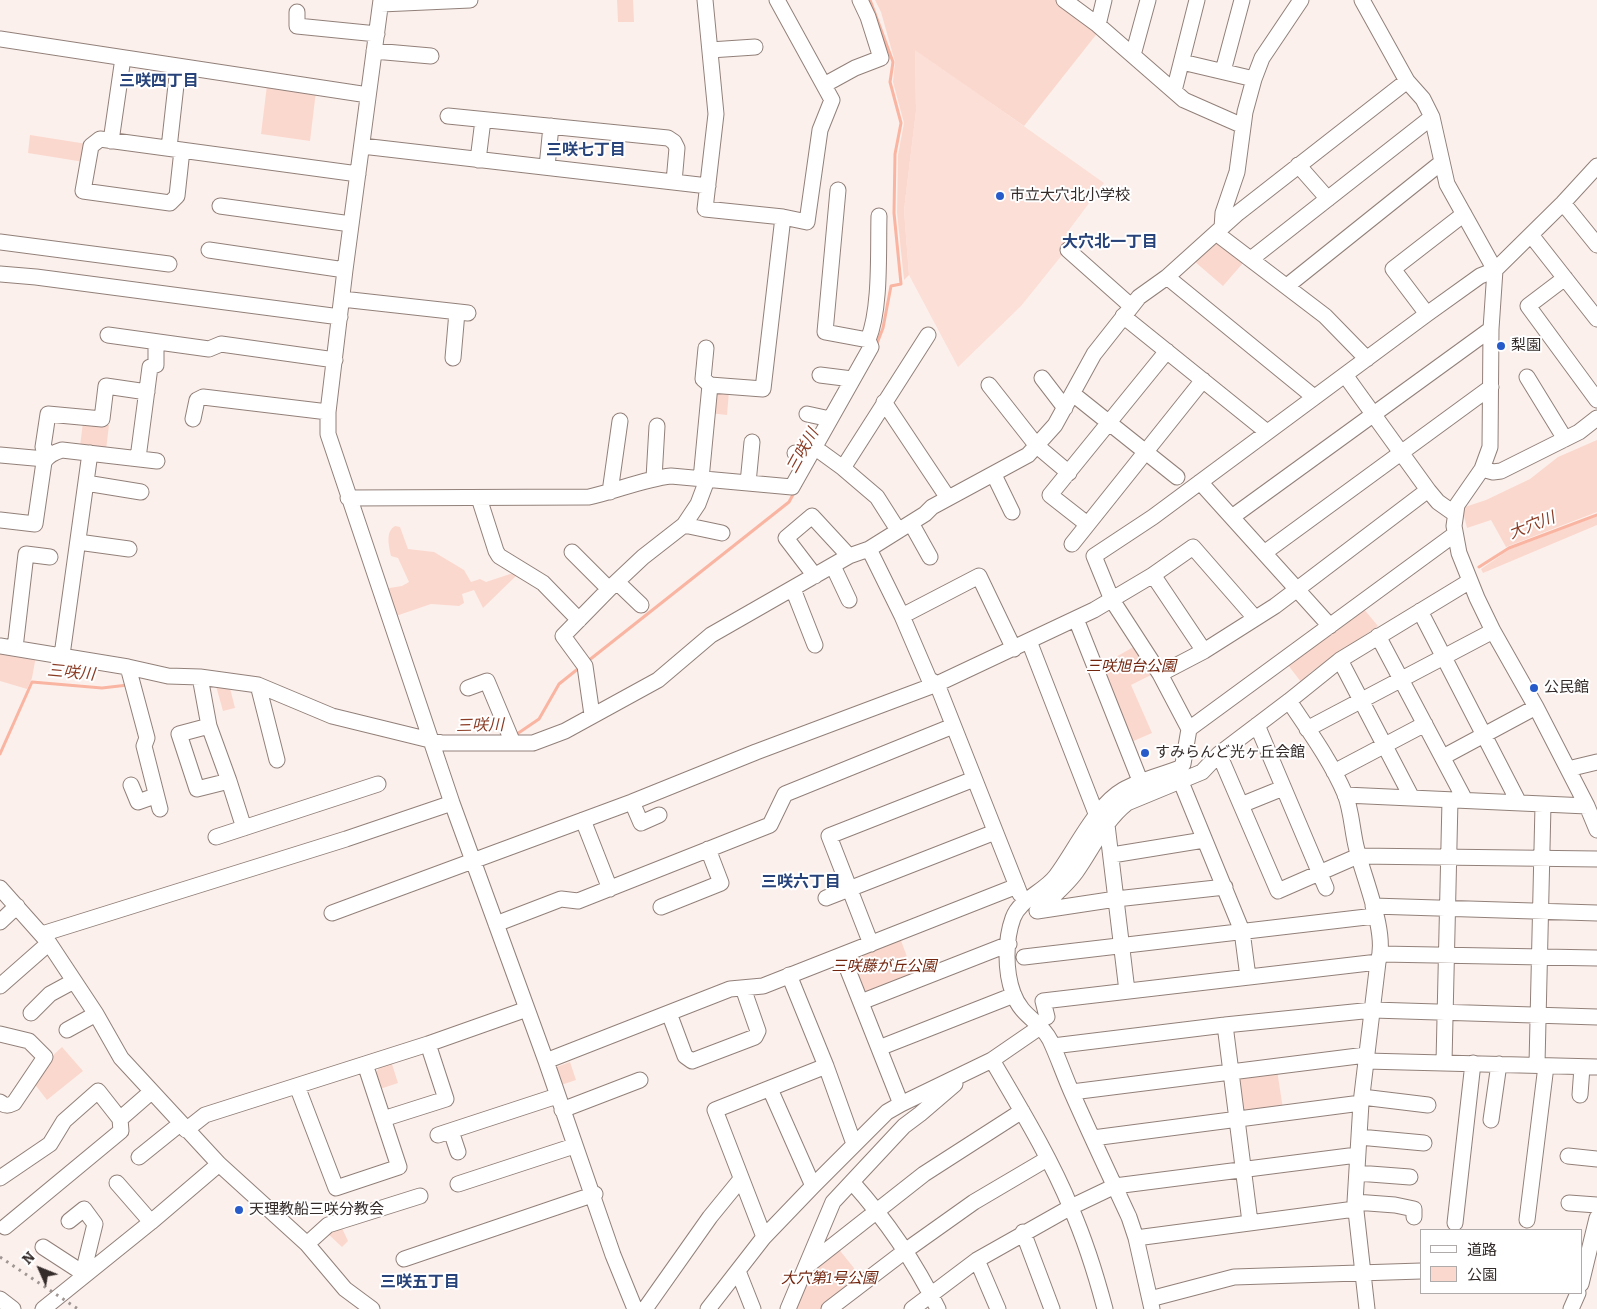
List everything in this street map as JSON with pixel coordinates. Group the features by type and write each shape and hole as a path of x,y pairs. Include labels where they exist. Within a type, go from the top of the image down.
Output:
{"street":[{"path":"470,0 381,2 345,270 328,412 328,434 452,803 546,1061 574,1146 594,1195 613,1255 635,1309"},
{"path":"705,0 716,114 705,209 807,222 820,130 832,100 776,0"},
{"path":"824,85 855,68 881,58 868,17 860,0"},
{"path":"1064,0 1098,25 1184,100 1243,126"},
{"path":"1098,25 1104,0"},
{"path":"1133,55 1148,0"},
{"path":"1174,91 1197,0"},
{"path":"1222,71 1242,0"},
{"path":"1219,230 1237,172 1245,112 1254,79 1262,58 1301,0"},
{"path":"1362,0 1406,81 1423,99 1432,116 1447,184 1496,270 1491,330 1490,447 1486,462 1457,505 1455,534 1459,553 1493,632 1536,707 1587,806 1597,830"},
{"path":"297,12 297,26 377,34"},
{"path":"0,39 368,95"},
{"path":"710,50 755,47"},
{"path":"374,52 431,56"},
{"path":"111,141 123,58"},
{"path":"1182,62 1254,79"},
{"path":"178,67 176,149 177,196 170,203 83,191 91,146 100,139 111,141 176,149 358,174"},
{"path":"50,557 26,554 7,647 62,655 168,676 200,677 258,685 332,716 442,743 533,742 564,731 658,680 711,635 849,556 869,549 925,514 932,507 1028,456 1055,425 1094,354 1139,297 1167,276 1298,165 1406,81"},
{"path":"448,116 668,138 674,142 677,148 674,182"},
{"path":"1251,260 1432,116"},
{"path":"478,160 483,120"},
{"path":"547,167 552,126"},
{"path":"362,146 708,186"},
{"path":"1287,286 1442,162"},
{"path":"1298,165 1328,199"},
{"path":"1225,887 1116,899 1037,911 1075,873 1112,799 1123,790 1180,768 1183,764 1189,729 1160,674 1112,600 1094,556 1153,517 1480,276 1496,270 1597,166"},
{"path":"838,190 825,332 868,340"},
{"path":"1563,203 1597,245"},
{"path":"220,206 351,224"},
{"path":"1427,314 1393,269 1464,214"},
{"path":"348,498 590,496 610,492 654,478 671,476 792,487 816,451 830,419 870,347 868,340 878,286 879,216"},
{"path":"706,348 703,379 710,385 763,390 783,218"},
{"path":"1219,230 1251,260 1325,316 1367,359"},
{"path":"1531,235 1597,319"},
{"path":"0,242 169,264"},
{"path":"209,250 345,270"},
{"path":"1068,250 1167,351 1267,432"},
{"path":"0,274 36,277 340,317"},
{"path":"1167,276 1314,397"},
{"path":"1564,278 1528,306 1597,400"},
{"path":"342,298 462,312 453,358"},
{"path":"1232,517 1491,330"},
{"path":"108,335 209,349 220,344 335,360"},
{"path":"843,468 928,335"},
{"path":"138,458 150,367 156,365 156,343"},
{"path":"1087,524 1050,495 1167,351"},
{"path":"1344,375 1428,490 1438,502 1455,514"},
{"path":"820,376 852,379"},
{"path":"1528,377 1565,439"},
{"path":"1042,378 1065,408"},
{"path":"1072,544 1203,380"},
{"path":"592,715 585,666 564,636 643,557 684,525 698,504 704,479 710,385"},
{"path":"989,385 1037,446 1069,473"},
{"path":"0,520 35,524 47,457 42,447 48,414 102,419 106,386 147,392"},
{"path":"1264,553 1491,386"},
{"path":"1073,394 1176,476"},
{"path":"192,419 197,400 203,397 328,412"},
{"path":"884,402 948,498"},
{"path":"807,414 830,419"},
{"path":"1482,469 1493,472 1501,470 1579,432 1597,418"},
{"path":"610,492 620,421"},
{"path":"654,478 657,426"},
{"path":"748,483 752,442"},
{"path":"0,454 47,457 62,450 157,461"},
{"path":"795,454 816,451 843,468 877,497 905,526 930,558"},
{"path":"62,655 90,453"},
{"path":"994,475 1012,512"},
{"path":"1200,482 1330,626"},
{"path":"86,483 141,492"},
{"path":"1160,674 1204,651 1275,606 1428,490"},
{"path":"479,498 499,556 543,583 579,620"},
{"path":"815,576 786,538 812,516 849,556"},
{"path":"684,525 722,533"},
{"path":"1189,729 1455,534"},
{"path":"78,542 129,549"},
{"path":"332,913 632,802 791,738 937,684 1029,642 1112,600 1153,575 1193,547 1255,618"},
{"path":"869,549 902,616 929,679 937,684 1024,904"},
{"path":"572,552 641,605"},
{"path":"833,566 849,600"},
{"path":"1153,575 1204,651"},
{"path":"902,616 979,576 1014,649"},
{"path":"1044,1022 1027,1016 1019,1007 1010,982 1008,967 1009,944 1014,917 1019,907 1055,878 1102,820 1127,803 1202,772 1219,754 1289,702 1340,660 1470,581"},
{"path":"793,589 815,644"},
{"path":"1420,611 1519,803"},
{"path":"1076,619 1141,782"},
{"path":"1307,729 1493,632"},
{"path":"1378,636 1465,800"},
{"path":"1029,642 1102,820 1112,855 1127,991"},
{"path":"1340,660 1412,798"},
{"path":"128,667 147,738 144,746 158,802 138,802 131,785"},
{"path":"200,677 209,726 244,828"},
{"path":"468,688 486,681 513,743"},
{"path":"258,685 277,760"},
{"path":"1289,702 1334,772 1345,796 1358,856 1374,911 1380,958 1366,1058 1357,1154 1355,1205 1367,1309"},
{"path":"1443,756 1536,707"},
{"path":"1334,772 1425,724"},
{"path":"209,726 179,734 197,790 229,782"},
{"path":"496,924 561,898 578,901 770,825 785,794 954,726"},
{"path":"1257,726 1326,888"},
{"path":"1219,754 1278,891 1358,856 1597,859"},
{"path":"1568,770 1597,762"},
{"path":"871,944 829,836 974,779"},
{"path":"1181,782 1242,931 1248,977"},
{"path":"216,837 378,784"},
{"path":"1241,805 1283,788"},
{"path":"1345,796 1587,806"},
{"path":"1444,1062 1447,857 1450,800"},
{"path":"632,802 641,823 659,815"},
{"path":"0,986 46,938 452,803"},
{"path":"1527,1220 1542,1065 1538,1016 1543,805"},
{"path":"583,820 610,888"},
{"path":"826,898 995,832"},
{"path":"1112,855 1204,840"},
{"path":"661,907 721,882 708,849"},
{"path":"546,1061 730,990 763,986 1017,886"},
{"path":"0,888 46,938 96,1014 121,1058 219,1164 307,1244 338,1282 361,1306"},
{"path":"0,922 17,906"},
{"path":"1024,957 1242,931 1374,911 1447,908 1597,913"},
{"path":"861,1002 1009,944"},
{"path":"842,955 879,1048 912,1120"},
{"path":"1420,1271 1234,1277 1151,1304 1136,1238 1129,1217 1053,1046 1044,1022 1044,1001 1248,977 1380,958 1445,955 1597,958"},
{"path":"789,975 826,1066 854,1144"},
{"path":"31,1013 50,994 74,981"},
{"path":"668,1013 685,1056 692,1061 755,1037 758,1031 743,988"},
{"path":"879,1048 1014,995"},
{"path":"139,1157 183,1127 205,1115 428,1044 527,1010"},
{"path":"1053,1046 1225,1025 1373,1010 1597,1017"},
{"path":"67,1030 96,1014"},
{"path":"708,1309 764,1238 887,1112 992,1060 1044,1022"},
{"path":"1225,1025 1250,1222"},
{"path":"0,1034 29,1041 45,1057 14,1102 9,1105 4,1105 0,1102"},
{"path":"383,1119 446,1099 428,1044"},
{"path":"1072,1092 1231,1071 1366,1058 1589,1067 1580,1094"},
{"path":"992,1060 1022,1111 1071,1207 1089,1255 1105,1309"},
{"path":"1455,1223 1473,1063"},
{"path":"297,1086 336,1188 399,1167 365,1064"},
{"path":"1491,1120 1499,1064"},
{"path":"764,1238 715,1110 826,1066"},
{"path":"788,1309 833,1202 904,1126 969,1072"},
{"path":"458,1152 444,1133 640,1080"},
{"path":"770,1089 813,1186"},
{"path":"4,1169 50,1144 64,1121 98,1091 120,1119 121,1131 4,1227"},
{"path":"120,1119 151,1092"},
{"path":"1093,1138 1362,1100 1428,1105"},
{"path":"804,1269 924,1174 1022,1111"},
{"path":"1359,1137 1424,1143"},
{"path":"458,1184 574,1146"},
{"path":"912,1309 977,1260 1023,1232 1114,1186 1357,1154"},
{"path":"1568,1156 1597,1159"},
{"path":"829,1309 905,1251 974,1202 1047,1159"},
{"path":"43,1309 151,1222 219,1164"},
{"path":"1356,1173 1410,1177"},
{"path":"645,1309 710,1217 741,1179"},
{"path":"852,1182 878,1210 905,1251 938,1309"},
{"path":"118,1183 151,1222"},
{"path":"404,1259 594,1195"},
{"path":"307,1244 328,1225 420,1196"},
{"path":"1569,1203 1597,1205"},
{"path":"1136,1238 1355,1205 1395,1205 1414,1209 1414,1217"},
{"path":"69,1222 84,1210 95,1224 83,1275"},
{"path":"1583,1268 1597,1218"},
{"path":"1023,1232 1052,1309"},
{"path":"42,1247 83,1275"},
{"path":"977,1260 998,1309"},
{"path":"738,1271 753,1309"},
{"path":"1571,1309 1578,1294"},
{"path":"0,1299 13,1309"}],"shaded area":[{"name":"市立大穴北小学校","path":"915,49 1104,183 1066,234 1074,240 1021,306 958,367 909,275 904,210 916,111"}],"green space":[{"path":"617,0 633,0 634,22 618,22"},
{"path":"875,0 1059,0 1099,31 1024,126 915,50 916,111 904,210 909,275 904,280 897,213 898,155 904,123 893,82 895,62 881,12"},
{"path":"267,85 316,91 310,141 261,134"},
{"path":"30,135 87,144 84,162 28,153"},
{"path":"1213,243 1217,243 1243,263 1223,286 1194,261"},
{"path":"719,390 729,391 727,415 709,413 711,396"},
{"path":"83,422 109,425 106,450 80,446"},
{"path":"1597,440 1597,512 1506,547 1491,520 1467,528 1462,508 1486,500 1530,479 1558,457"},
{"path":"1597,516 1597,525 1483,573 1481,569 1510,549"},
{"path":"395,526 400,527 408,549 434,552 464,570 471,582 480,579 486,582 516,572 518,574 483,608 474,590 462,594 464,603 459,606 431,604 393,617 383,589 402,586 409,582 398,558 391,556 389,535"},
{"path":"1363,608 1378,626 1311,672 1301,682 1288,665"},
{"name":"三咲旭台公園","path":"1137,645 1155,673 1131,685 1152,733 1129,743 1101,670 1115,663 1114,658"},
{"path":"0,651 36,656 32,678 27,689 0,681"},
{"path":"216,686 230,688 235,708 223,711"},
{"name":"三咲藤が丘公園","path":"900,938 915,978 865,997 850,957"},
{"path":"62,1047 83,1071 47,1100 33,1082 50,1058"},
{"path":"391,1061 398,1083 380,1089 375,1074 381,1065"},
{"path":"570,1062 576,1080 558,1086 551,1069"},
{"path":"1277,1070 1283,1109 1243,1114 1237,1075"},
{"path":"341,1226 348,1241 342,1247 327,1233"},
{"name":"大穴第1号公園","path":"837,1247 862,1278 823,1309 793,1309 808,1269"}],"waterway":[{"name":"三咲川","path":"870,0 893,62 890,82 901,123 895,154 894,213 901,284 891,286 883,328 876,346"},
{"name":"三咲川","path":"588,661 789,502 795,491"},
{"name":"大穴川","path":"1479,567 1509,548 1597,515"},
{"name":"三咲川","path":"514,736 539,719 559,684 579,668"},
{"name":"三咲川","path":"0,754 32,682 102,688 128,685"}],"railway":[{"path":"0,1257 78,1309"}],"place":[{"name":"市立大穴北小学校","path":"1000,196"},
{"name":"梨園","path":"1501,346"},
{"name":"公民館","path":"1534,688"},
{"name":"すみらんど光ヶ丘会館","path":"1145,753"},
{"name":"天理教船三咲分教会","path":"239,1210"}],"district":[{"name":"三咲四丁目","path":"159,82"},
{"name":"三咲七丁目","path":"586,151"},
{"name":"大穴北一丁目","path":"1110,243"},
{"name":"三咲六丁目","path":"801,883"},
{"name":"三咲五丁目","path":"420,1283"}]}
